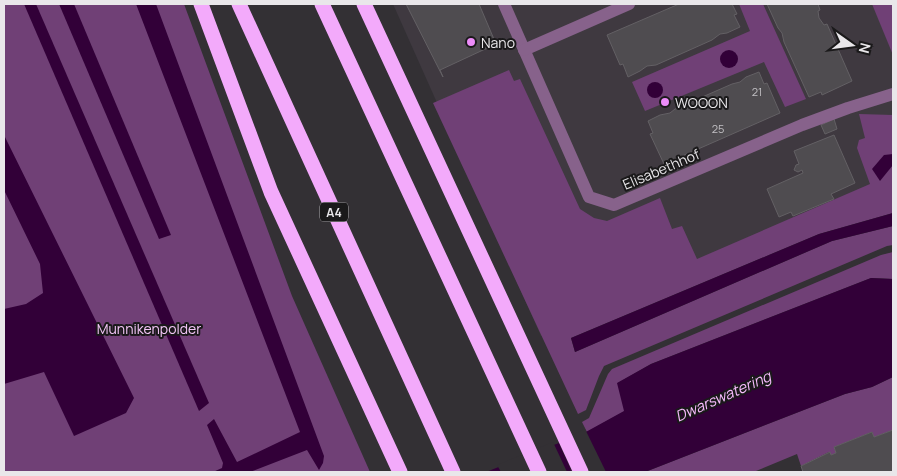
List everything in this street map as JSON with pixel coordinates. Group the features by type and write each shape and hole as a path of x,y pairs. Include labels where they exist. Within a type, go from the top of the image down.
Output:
{"highway":[{"path":"201,4 271,192 400,472"},
{"name":"A4","path":"240,4 454,472"},
{"path":"322,4 539,472"},
{"path":"364,4 581,472"}],"street":[{"name":"Elisabethhof","path":"504,4 589,197 614,205 802,125 893,94"},
{"path":"524,50 628,4"}],"shaded area":[{"name":"WOOON","path":"393,4 893,4 893,201 541,336"}],"green space":[{"name":"Munnikenpolder","path":"4,4 184,4 292,296 370,472 4,472"},
{"path":"739,4 763,4 806,99 785,107 764,62 645,111 632,82 750,31"},
{"path":"872,4 893,4 893,55"},
{"path":"509,70 514,81 520,79 580,209 594,218 607,221 660,198 672,229 682,226 697,259 870,184 857,148 859,140 865,138 859,114 893,115 893,213 819,234 571,338 575,352 832,241 893,226 893,245 604,366 586,410 578,414 433,103"},
{"path":"893,252 893,279 871,278 651,364 618,383 625,411 587,432 582,422 589,418 612,369 881,255"},
{"path":"893,377 893,430 874,437 872,432 834,447 836,453 831,455 829,452 801,466 797,454 756,472 645,472 845,394 872,387"}],"water":[{"path":"24,4 36,4 209,403 199,411"},
{"path":"59,4 74,4 171,235 159,239"},
{"path":"136,4 156,4 324,456 319,470 307,450 250,472 213,472 222,468 223,463 207,425 214,419 237,462 300,432"},
{"path":"729,50 735,53 738,59 735,65 729,68 723,65 720,59 723,53"},
{"path":"652,82 658,82 663,87 661,96 652,98 647,93 647,87"},
{"path":"4,135 134,398 126,413 74,436 44,372 4,384 4,309 26,304 43,293 40,264 4,190"},
{"path":"893,154 893,165 880,181 872,169 884,155"},
{"path":"893,213 893,226 832,241 575,352 571,338 819,234"},
{"name":"Dwarswatering","path":"871,278 893,279 893,377 872,387 845,394 645,472 486,472 584,433 624,411 617,383 651,364"}],"pier":[{"path":"585,429 606,472 572,472 558,441"},
{"path":"553,442 567,472 501,472 497,465"}],"building":[{"path":"406,4 479,4 496,44 440,70 443,77"},
{"path":"679,4 732,4 737,14 734,15 740,27 720,34 712,40 656,65 647,66 628,77 623,64 620,65 607,35"},
{"path":"767,4 818,4 820,10 818,11 819,18 824,25 827,24 852,81 822,95 821,92 809,97 784,42 782,33"},
{"path":"759,72 764,84 767,83 780,113 664,164 650,134 653,133 648,121 660,115 670,113 675,109"},
{"path":"834,119 837,129 825,134 821,125"},
{"path":"834,135 855,183 831,194 834,199 793,216 791,212 779,217 767,189 803,173 802,170 798,172 794,170 796,165 799,164 794,151"},
{"path":"893,430 893,472 803,472 801,466 830,452 831,455 836,453 834,447 872,432 874,437"}],"place":[{"name":"Nano","path":"471,42"},
{"name":"WOOON","path":"665,102"}]}
